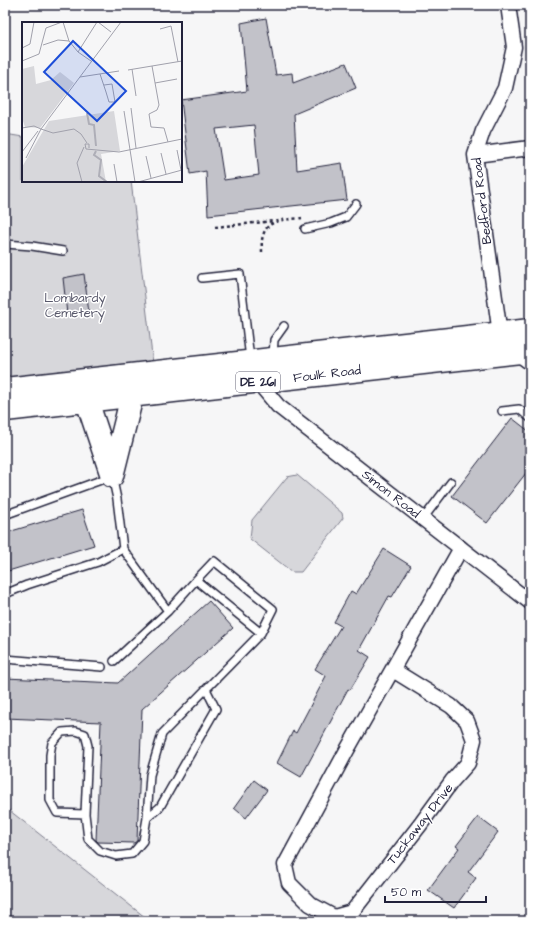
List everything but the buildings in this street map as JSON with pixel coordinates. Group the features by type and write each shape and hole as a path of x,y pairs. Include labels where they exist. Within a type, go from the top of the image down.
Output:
{"main road":[{"name":"Foulk Road","path":"5,389 530,330"},
{"name":"Foulk Road","path":"5,410 521,352"},
{"path":"112,476 132,396"},
{"path":"87,401 112,476"}],"street":[{"name":"Bedford Road","path":"508,5 514,47 505,88 483,131 475,155 500,334 521,352"},
{"path":"475,155 530,148"},
{"name":"Simon Road","path":"258,382 278,406 530,602"},
{"name":"Tuckaway Drive","path":"393,670 451,706 467,722 474,740 468,763 452,781 352,912 334,917 310,904 289,883 285,865 393,670 461,548"}],"lane":[{"path":"305,229 331,223 346,217 356,204"},
{"path":"5,244 32,246 63,251"},
{"path":"202,278 240,274 250,362"},
{"path":"273,359 274,340 284,326"},
{"path":"521,352 530,367"},
{"path":"502,411 519,409 530,418"},
{"path":"5,514 112,476 117,499 123,548 168,611"},
{"path":"423,519 451,482"},
{"path":"5,594 26,585 98,562 123,548"},
{"path":"85,814 57,813 50,800 50,755 52,743 62,732 76,731 85,734 88,746 85,814 88,839 100,851 116,856 132,854 142,841 147,818 150,774 162,734 261,633 273,609 214,561 168,611 114,661"},
{"path":"196,580 261,633"},
{"path":"5,659 102,667"},
{"path":"147,818 160,807 216,709 206,689"}],"path":[{"path":"215,227 275,221"}],"green space":[{"name":"Lombardy Cemetery","path":"5,134 22,137 22,182 131,182 154,372 5,389"},
{"path":"297,475 342,513 343,518 301,572 292,572 250,539 252,520 287,477"},
{"path":"5,807 150,921 5,921"}]}
